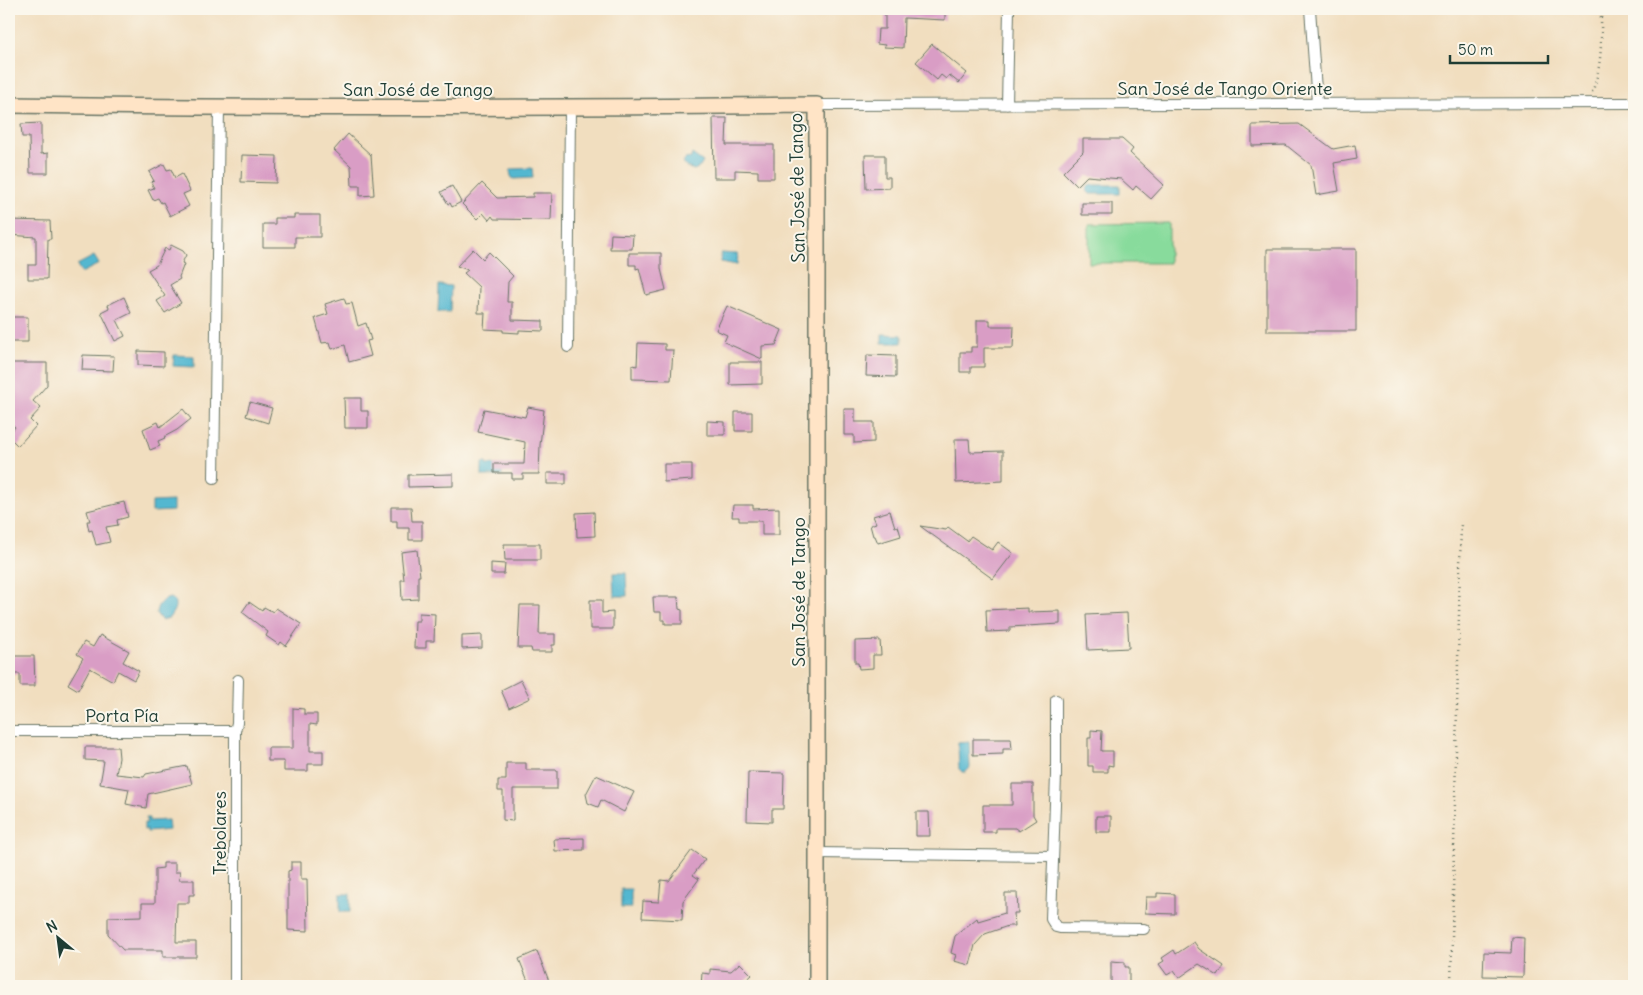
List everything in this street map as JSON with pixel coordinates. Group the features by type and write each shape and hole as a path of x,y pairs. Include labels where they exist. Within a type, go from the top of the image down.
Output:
{"street":[{"path":"1007,104 1009,9"},
{"path":"1310,9 1317,103"},
{"name":"San José de Tango Oriente","path":"817,105 1634,103"},
{"name":"San José de Tango","path":"9,104 220,108 570,108 817,105 817,986"},
{"path":"214,478 220,108"},
{"path":"568,347 570,108"},
{"name":"Trebolares","path":"235,986 235,732 238,680"},
{"path":"1056,700 1056,775 1051,919 1060,928 1144,929"},
{"name":"Porta Pía","path":"9,731 235,732"},
{"path":"817,853 1054,856"}],"path":[{"path":"1588,102 1596,83 1601,56 1601,9"},
{"path":"1451,986 1461,522"}],"green space":[{"path":"1169,223 1169,263 1089,263 1089,224"}],"water":[{"path":"692,154 703,162 700,167 694,170 686,167 683,163 685,159 691,158"},
{"path":"532,168 533,178 513,179 511,176 510,171 512,169"},
{"path":"1090,185 1120,185 1120,194 1090,194 1087,188"},
{"path":"721,253 738,254 737,265 721,262"},
{"path":"94,256 99,264 81,273 77,265"},
{"path":"439,285 451,286 450,312 438,312"},
{"path":"882,334 902,335 902,343 882,343"},
{"path":"174,355 194,356 194,367 173,366"},
{"path":"482,463 486,463 486,465 502,465 502,476 482,476"},
{"path":"173,501 173,511 152,512 152,502"},
{"path":"613,573 626,573 627,596 614,596"},
{"path":"170,598 174,600 174,610 169,618 161,620 156,613 157,608 160,603"},
{"path":"969,742 970,768 966,772 962,772 959,769 958,743"},
{"path":"146,818 149,818 149,821 168,820 169,830 147,832 147,829 144,830 144,823 147,823"},
{"path":"621,889 631,889 631,908 621,908"},
{"path":"340,894 350,894 350,912 340,912"}],"building":[{"path":"893,9 945,9 945,20 904,18 903,48 884,47 885,45 877,44 878,29 885,29 885,13 893,14"},
{"path":"932,44 967,73 959,83 949,75 946,79 941,75 937,80 916,62"},
{"path":"713,118 727,118 726,145 774,145 774,178 758,178 758,171 735,170 735,178 714,178"},
{"path":"41,123 41,154 48,153 48,173 30,173 29,137 22,137 21,124"},
{"path":"1299,124 1333,149 1355,145 1357,159 1334,163 1339,191 1316,195 1311,165 1286,145 1252,146 1252,125"},
{"path":"348,134 371,155 374,195 360,196 360,186 352,186 351,166 334,150"},
{"path":"1083,139 1122,139 1133,149 1130,153 1164,185 1151,199 1136,186 1133,190 1121,179 1087,176 1077,186 1063,172 1083,152"},
{"path":"242,155 277,156 276,183 241,182"},
{"path":"865,155 885,155 885,177 890,177 890,188 866,189"},
{"path":"164,164 167,170 171,169 175,178 182,174 190,191 183,194 189,206 170,216 163,202 161,203 158,198 153,200 148,190 154,188 151,182 154,181 149,172"},
{"path":"482,183 497,198 533,197 533,193 552,193 551,220 494,219 492,216 489,220 483,213 477,219 462,204"},
{"path":"452,186 461,202 452,207 441,192"},
{"path":"1082,203 1112,203 1112,215 1082,215"},
{"path":"294,215 320,215 320,237 295,237 295,247 263,247 263,224 275,224 275,218 294,218"},
{"path":"9,220 50,221 51,239 48,239 47,279 28,279 28,265 36,265 36,237 9,235"},
{"path":"611,234 633,235 632,249 610,249"},
{"path":"171,245 183,251 186,255 182,263 184,264 180,279 170,285 181,303 165,313 157,301 165,296 148,270 157,265 165,248 169,250"},
{"path":"473,249 483,259 489,252 513,276 508,282 507,302 512,302 512,320 543,321 543,331 519,330 519,333 484,329 485,313 478,313 479,287 464,273 468,270 457,266"},
{"path":"1267,249 1356,249 1356,331 1267,331"},
{"path":"629,253 661,253 661,269 666,290 646,295 639,268 636,269 636,265 629,265"},
{"path":"124,297 131,313 117,320 125,336 115,341 101,312 109,308 108,305"},
{"path":"344,298 346,304 352,303 358,326 366,323 371,340 367,341 371,356 349,362 345,345 332,349 330,342 322,343 315,318 328,314 325,304"},
{"path":"727,306 782,330 776,345 762,346 762,359 724,342 727,335 716,330"},
{"path":"9,317 28,317 28,342 9,342"},
{"path":"977,320 990,320 990,326 1014,326 1013,348 984,348 984,367 971,367 971,372 960,372 960,352 971,352 971,347 977,347"},
{"path":"638,343 665,344 665,350 673,350 671,380 632,379 632,365 637,366"},
{"path":"138,351 164,352 164,366 138,365"},
{"path":"83,355 114,356 113,371 82,370"},
{"path":"867,355 896,356 896,377 866,376"},
{"path":"730,362 762,362 762,384 730,385"},
{"path":"9,363 47,363 47,385 33,401 41,408 30,420 36,426 18,446 9,437 15,427 9,421 9,412 13,407 9,403"},
{"path":"344,398 361,398 361,411 368,411 368,428 345,428"},
{"path":"250,402 272,408 268,423 246,416"},
{"path":"528,407 544,410 539,474 523,474 523,479 512,479 512,473 494,473 494,464 524,464 525,442 478,432 484,409 525,417"},
{"path":"183,409 191,419 158,441 160,446 150,450 143,429 158,422 160,427"},
{"path":"844,409 855,409 855,422 874,422 874,442 854,443 854,435 844,435"},
{"path":"735,412 752,412 752,431 735,431"},
{"path":"707,421 725,422 725,435 707,435"},
{"path":"955,439 969,439 970,452 1003,451 1003,481 956,483"},
{"path":"664,464 692,464 692,480 664,482"},
{"path":"547,473 566,473 566,484 547,484"},
{"path":"453,474 453,486 408,487 408,475"},
{"path":"124,502 128,517 117,520 118,525 106,527 110,542 96,545 92,530 89,531 87,521 90,521 87,511"},
{"path":"733,505 753,505 753,509 779,508 779,535 762,535 762,521 739,521 739,517 732,517"},
{"path":"391,507 411,507 412,521 422,521 422,540 409,540 409,528 397,528 397,521 391,521"},
{"path":"890,511 895,527 898,526 901,536 878,543 875,536 873,536 870,525 876,523 873,516"},
{"path":"594,512 595,536 577,537 576,513"},
{"path":"920,526 946,530 948,527 967,541 971,536 992,550 998,542 1013,553 993,579"},
{"path":"504,544 540,544 540,560 505,560"},
{"path":"417,550 420,576 418,576 418,599 402,600 401,580 404,580 401,552"},
{"path":"491,563 505,564 504,574 491,574"},
{"path":"653,597 678,597 679,609 682,610 682,624 665,624 665,620 661,620 661,612 654,612"},
{"path":"590,600 602,600 602,613 613,612 613,629 590,629"},
{"path":"249,602 262,611 264,607 273,612 276,608 301,624 286,646 281,642 279,645 266,636 268,632 242,612"},
{"path":"520,605 540,605 539,634 555,634 555,645 552,645 552,652 532,652 531,648 518,648"},
{"path":"1028,608 1028,612 1060,611 1060,624 1010,627 1010,631 987,632 986,610"},
{"path":"419,613 435,614 434,641 426,641 426,648 414,648 415,621 419,621"},
{"path":"1127,613 1129,648 1088,650 1086,615"},
{"path":"100,635 129,651 123,662 139,671 134,680 118,671 113,681 90,668 78,690 68,684 83,658 77,654 84,642 93,647"},
{"path":"482,635 482,648 462,649 462,636"},
{"path":"880,640 881,655 873,655 873,668 859,669 858,663 855,663 855,641"},
{"path":"9,656 34,656 35,686 20,686 20,674 9,674"},
{"path":"521,680 530,698 509,708 501,690"},
{"path":"293,708 304,709 304,714 317,714 317,725 310,724 310,751 323,751 323,764 308,764 308,771 284,771 284,761 268,761 268,748 293,748"},
{"path":"1091,730 1102,731 1101,751 1113,751 1113,766 1108,765 1108,772 1093,772 1093,766 1088,766 1088,738 1091,738"},
{"path":"973,739 1011,739 1012,749 1003,749 1003,754 973,755"},
{"path":"85,747 118,747 119,758 116,774 144,777 146,774 187,766 192,784 148,794 146,808 126,804 129,789 100,784 104,761 85,760"},
{"path":"506,763 526,763 526,770 557,770 557,789 513,789 513,821 503,820 503,791 498,791 498,780 506,780"},
{"path":"748,772 784,773 783,809 772,809 772,822 747,821"},
{"path":"596,775 634,792 624,812 601,800 598,807 588,803 586,794"},
{"path":"1012,784 1033,784 1033,815 1036,820 1019,831 1015,828 996,828 996,832 983,832 983,805 1012,805"},
{"path":"916,812 929,812 930,836 916,836"},
{"path":"1096,816 1111,816 1111,832 1096,832"},
{"path":"584,838 584,850 555,851 554,839"},
{"path":"692,850 705,859 693,875 699,879 683,901 682,920 642,918 643,901 659,902 661,880 669,881"},
{"path":"291,862 301,862 301,879 307,879 308,931 288,930 288,871 291,870"},
{"path":"163,863 175,863 175,872 180,872 179,880 194,880 194,895 189,895 189,903 177,903 176,942 196,942 196,957 163,957 163,950 123,950 108,934 108,917 142,916 142,903 155,903 155,869 163,868"},
{"path":"1005,893 1017,893 1018,913 1014,913 1015,926 1008,926 985,934 975,945 970,965 954,961 956,955 951,953 955,936 977,918 978,921 1005,913"},
{"path":"1157,893 1175,894 1175,914 1145,913 1146,897 1157,897"},
{"path":"1512,937 1524,938 1523,977 1483,976 1484,952 1511,953"},
{"path":"1194,942 1199,949 1224,966 1218,976 1199,964 1179,978 1174,971 1167,975 1159,964 1164,961 1162,958 1174,950 1176,954"},
{"path":"537,951 551,986 530,986 519,959"},
{"path":"1111,961 1125,962 1125,967 1129,967 1129,986 1111,986"},
{"path":"740,963 752,975 742,984 740,982 735,986 701,986 702,973 710,974 710,969 731,971"}]}
